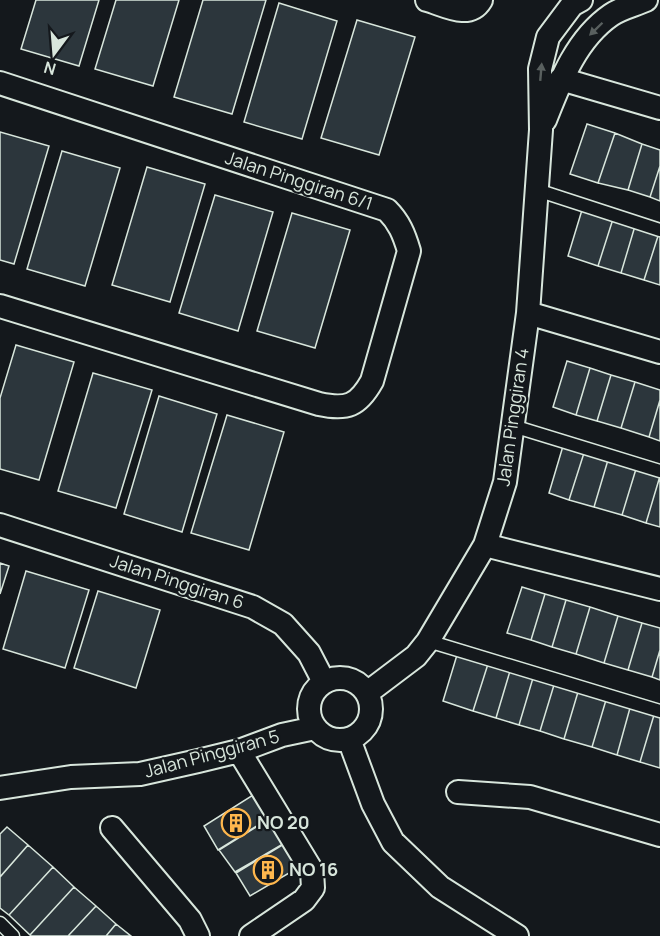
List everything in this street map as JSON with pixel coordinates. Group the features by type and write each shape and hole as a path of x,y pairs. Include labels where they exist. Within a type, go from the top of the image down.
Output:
{"street":[{"path":"427,0 465,12 477,7 481,0"},
{"name":"Jalan Pinggiran 4","path":"367,693 416,656 428,641 485,545 505,482 528,312 541,130 540,69 548,37 572,5 581,0"},
{"name":"Jalan Pinggiran 4","path":"541,130 561,79 591,33 613,14 646,0"},
{"path":"561,79 660,108"},
{"name":"Jalan Pinggiran 6/1","path":"0,83 387,210 397,220 405,235 409,250 372,381 364,395 352,404 337,408 0,306"},
{"path":"528,312 660,352"},
{"name":"Jalan Pinggiran 6","path":"0,525 253,607 283,624 309,653 324,682"},
{"path":"485,545 660,589"},
{"path":"343,678 361,685 367,693 372,711 365,729 349,739 330,739 315,728 309,712 309,703 312,695 324,682 343,678"},
{"name":"Jalan Pinggiran 5","path":"0,788 71,777 140,774 239,751 282,735 315,728"},
{"path":"349,739 373,804 393,842 440,887 517,936"},
{"path":"239,751 312,871 313,879 313,888 304,900 251,936"},
{"path":"458,792 530,798 660,834"},
{"path":"112,828 190,920 198,936"}],"lane":[{"path":"537,190 660,230"},
{"path":"513,426 660,471"},
{"path":"428,641 660,711"},
{"path":"0,923 13,936"}],"building":[{"path":"36,0 99,0 79,66 21,49"},
{"path":"116,0 179,0 153,86 95,69"},
{"path":"203,0 266,0 232,114 174,97"},
{"path":"279,3 337,21 302,139 244,122"},
{"path":"357,20 415,37 379,155 321,138"},
{"path":"587,124 615,133 598,183 570,174"},
{"path":"0,132 49,146 14,264 0,260"},
{"path":"615,133 642,144 628,190 598,183"},
{"path":"642,144 660,150 660,166 650,197 628,190"},
{"path":"62,151 120,168 85,286 27,269"},
{"path":"660,166 660,201 650,197"},
{"path":"147,167 205,184 170,302 112,285"},
{"path":"215,195 273,212 238,331 179,313"},
{"path":"582,210 613,219 598,266 568,256"},
{"path":"292,213 350,230 315,348 257,331"},
{"path":"613,219 635,226 621,273 598,266"},
{"path":"635,226 659,233 644,280 621,273"},
{"path":"660,234 660,285 644,280"},
{"path":"16,345 74,362 39,480 0,469 0,398"},
{"path":"567,361 590,368 576,415 553,407"},
{"path":"590,368 611,375 597,421 576,415"},
{"path":"93,373 152,390 116,508 58,491"},
{"path":"611,375 635,382 621,428 597,421"},
{"path":"635,382 660,390 660,400 649,437 621,428"},
{"path":"159,396 217,414 182,532 124,514"},
{"path":"660,400 660,441 649,437"},
{"path":"227,415 284,432 249,550 191,533"},
{"path":"563,446 584,453 569,500 549,493"},
{"path":"584,453 608,460 594,507 569,500"},
{"path":"608,460 636,469 622,515 594,507"},
{"path":"636,469 660,476 646,523 622,515"},
{"path":"660,476 660,527 646,523"},
{"path":"0,563 9,566 0,594"},
{"path":"26,571 89,590 65,668 3,649"},
{"path":"522,587 545,594 531,640 507,633"},
{"path":"98,591 160,610 136,688 74,668"},
{"path":"545,594 566,600 552,647 531,640"},
{"path":"566,600 590,607 576,654 552,647"},
{"path":"590,607 618,616 604,663 576,654"},
{"path":"618,616 642,623 628,670 604,663"},
{"path":"642,623 660,628 660,650 652,677 628,670"},
{"path":"660,650 660,680 652,677"},
{"path":"457,655 488,664 473,711 443,701"},
{"path":"488,664 510,671 496,718 473,711"},
{"path":"510,671 533,678 519,725 496,718"},
{"path":"533,678 554,685 540,731 519,725"},
{"path":"554,685 578,692 564,739 540,731"},
{"path":"578,692 606,700 592,747 564,739"},
{"path":"606,700 630,708 617,755 592,747"},
{"path":"630,708 654,715 640,762 617,755"},
{"path":"654,715 660,716 660,768 640,762"},
{"name":"NO 20","path":"253,795 268,819 218,850 204,826"},
{"path":"269,819 283,844 235,872 219,850"},
{"path":"7,827 28,845 0,877 0,834"},
{"name":"NO 16","path":"284,844 301,866 250,896 236,873"},
{"path":"28,845 53,867 9,915 0,908 0,877"},
{"path":"53,867 74,887 30,935 9,915"},
{"path":"74,887 96,906 68,936 31,936 30,935"},
{"path":"96,906 116,924 106,936 68,936"},
{"path":"116,924 131,936 106,936"}],"place":[{"name":"NO 20","path":"236,823"},
{"name":"NO 16","path":"268,870"}]}
